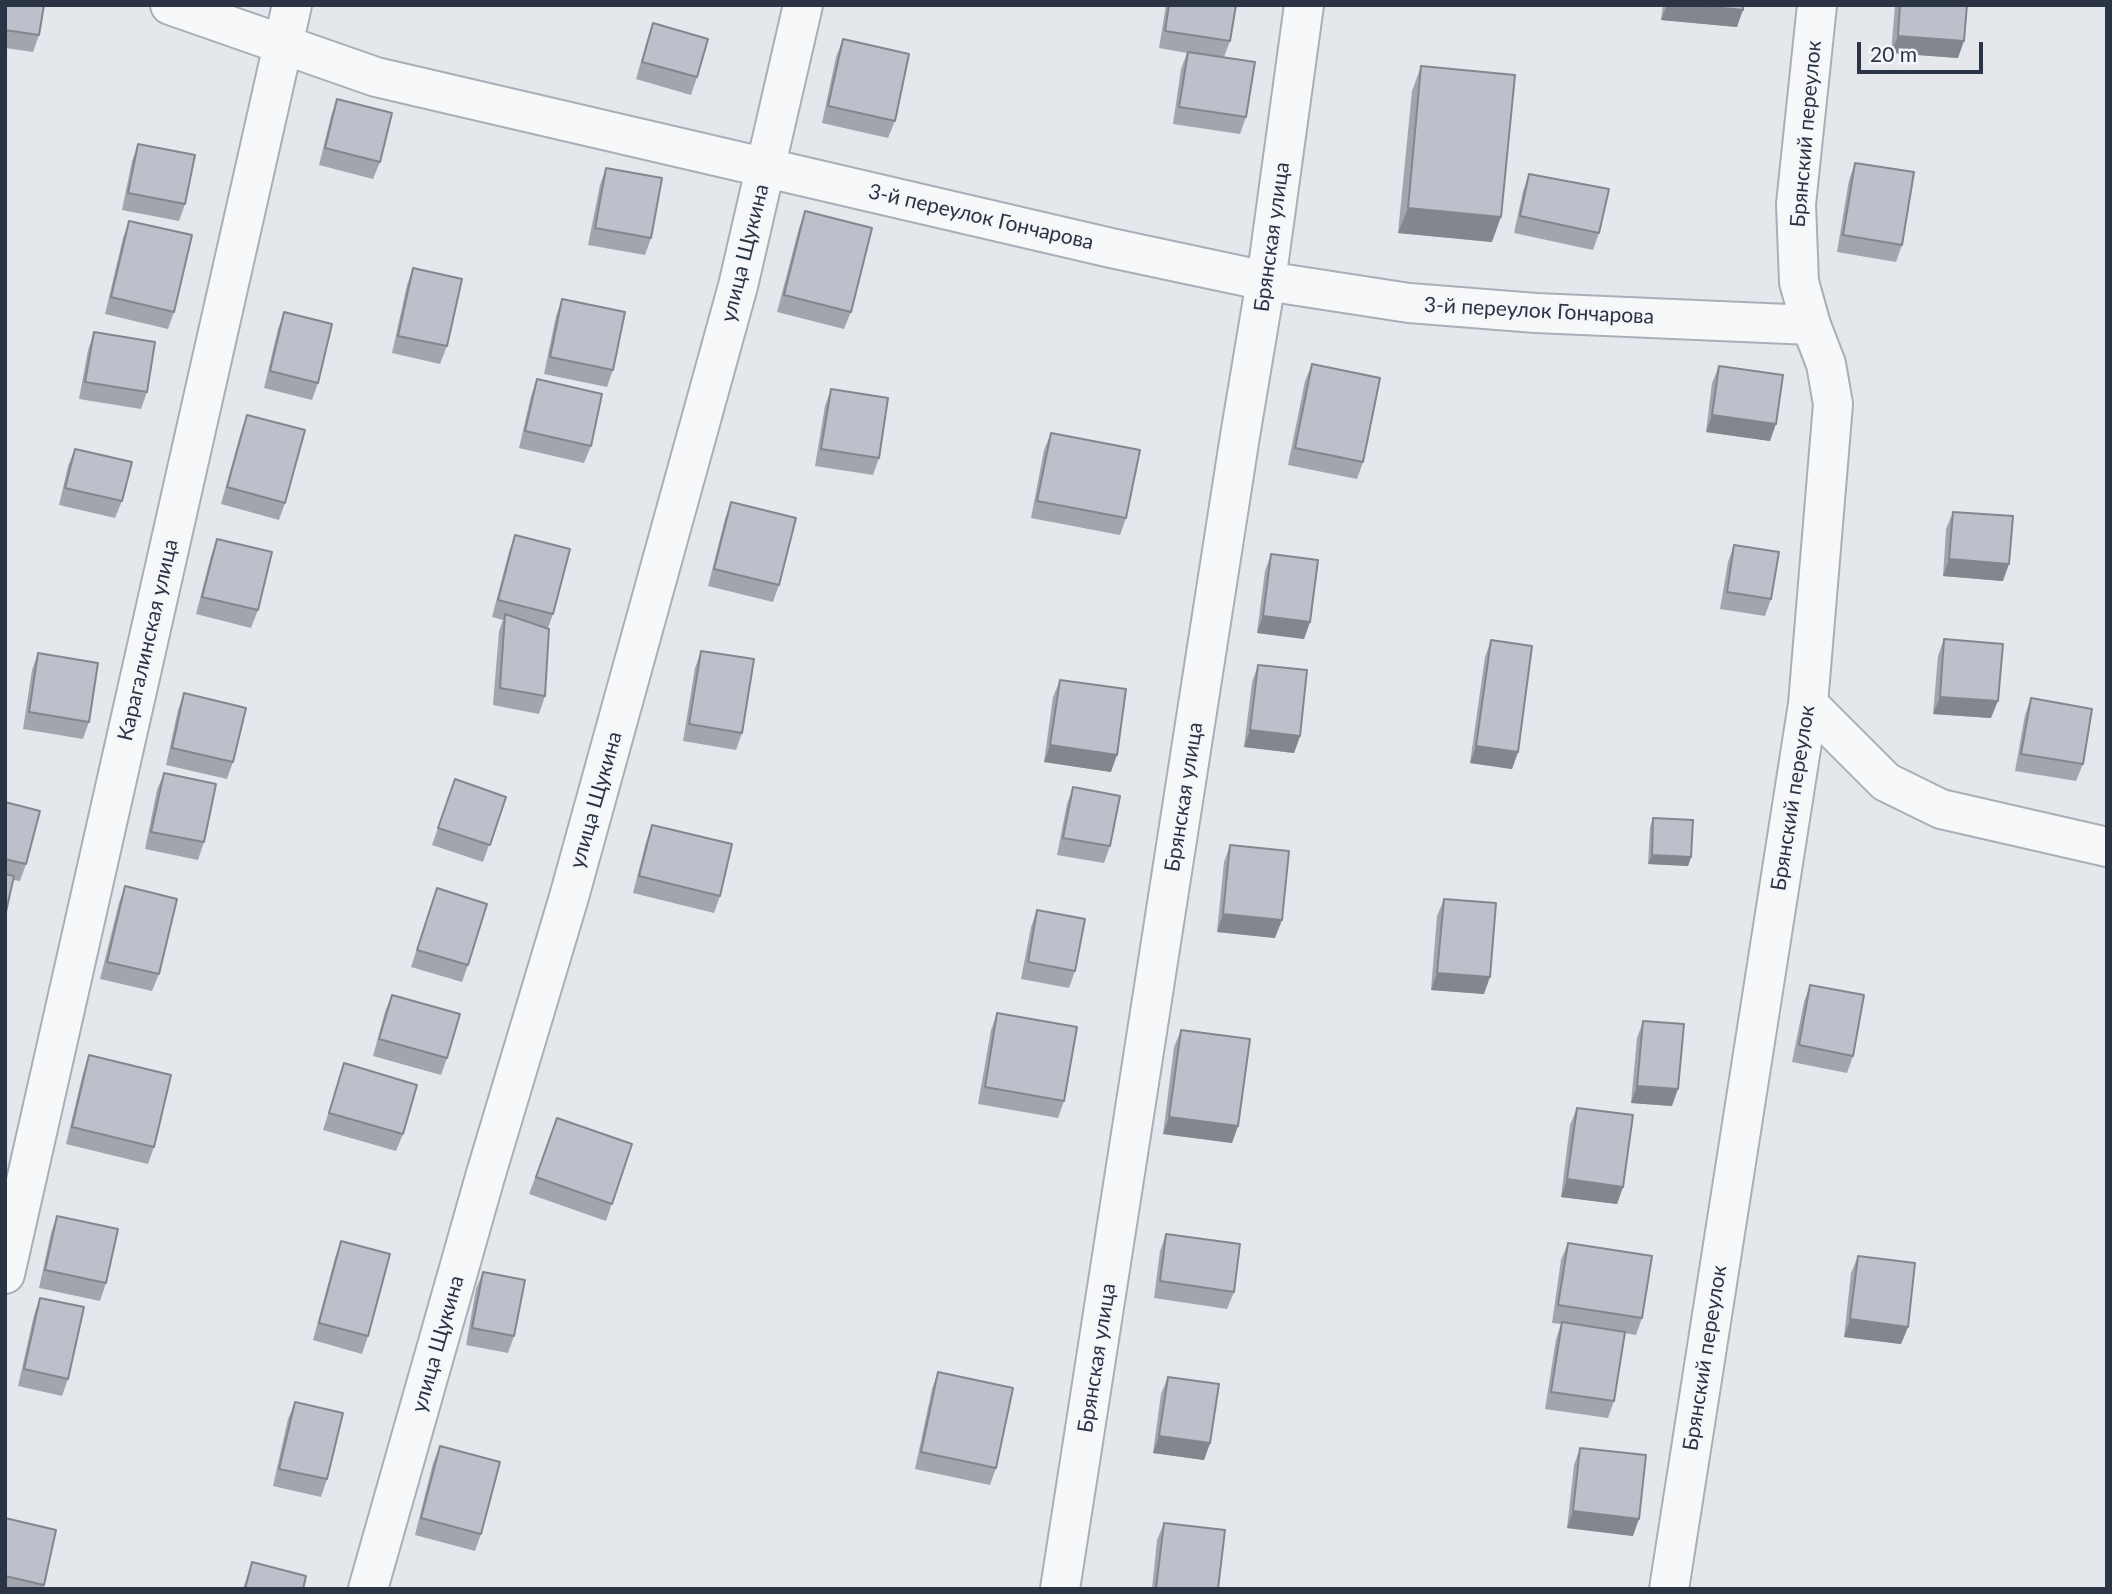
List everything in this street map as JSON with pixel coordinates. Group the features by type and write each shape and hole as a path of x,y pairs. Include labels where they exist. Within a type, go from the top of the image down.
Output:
{"street":[{"name":"3-й переулок Гончарова","path":"170,5 376,77 1111,248 1266,281 1434,305 1536,313 1811,325"},
{"name":"Карагалинская улица","path":"5,1275 292,5"},
{"name":"улица Щукина","path":"368,1589 485,1177 569,897 738,286 803,5"},
{"name":"Брянская улица","path":"1060,1589 1266,281 1304,5"},
{"name":"Брянский переулок","path":"1669,1589 1808,704 1833,404 1826,364 1799,282 1796,204 1817,5"},
{"path":"1808,704 1886,782 1930,804 1941,809 2107,847"}],"building":[{"path":"5,5 44,5 39,35 5,30"},
{"path":"1169,5 1236,5 1230,41 1165,31"},
{"path":"1694,5 1743,5 1743,10"},
{"path":"1900,5 1967,5 1964,41 1898,36"},
{"path":"653,23 708,39 697,77 642,62"},
{"path":"843,39 909,54 895,121 828,106"},
{"path":"1188,52 1255,62 1246,117 1179,107"},
{"path":"1421,66 1515,75 1501,217 1408,208"},
{"path":"337,99 392,113 380,162 325,148"},
{"path":"138,144 195,155 185,204 128,193"},
{"path":"1855,163 1914,172 1902,245 1843,235"},
{"path":"606,168 662,178 651,238 595,228"},
{"path":"1529,174 1609,189 1599,233 1520,216"},
{"path":"805,211 872,228 851,312 784,295"},
{"path":"129,221 192,235 174,312 111,297"},
{"path":"413,268 462,279 447,346 398,336"},
{"path":"562,299 625,312 613,370 550,357"},
{"path":"284,312 332,324 318,383 270,371"},
{"path":"94,332 155,342 147,392 85,382"},
{"path":"1312,364 1380,378 1363,462 1295,448"},
{"path":"1719,366 1783,375 1776,424 1712,415"},
{"path":"537,379 602,394 591,446 525,431"},
{"path":"831,389 888,398 879,458 821,449"},
{"path":"247,415 305,430 285,503 227,487"},
{"path":"1051,433 1140,450 1126,518 1037,501"},
{"path":"75,449 132,462 122,501 65,488"},
{"path":"731,502 796,518 779,585 714,569"},
{"path":"1953,512 2013,516 2009,564 1949,559"},
{"path":"515,535 570,549 553,614 498,600"},
{"path":"217,539 272,552 258,610 202,597"},
{"path":"1734,545 1779,552 1771,599 1727,592"},
{"path":"1271,554 1318,560 1310,622 1263,616"},
{"path":"505,614 549,629 545,696 500,688"},
{"path":"1944,639 2003,644 1998,701 1940,697"},
{"path":"1491,640 1532,646 1518,752 1476,746"},
{"path":"701,651 754,659 742,733 689,724"},
{"path":"38,653 98,663 89,722 29,712"},
{"path":"1258,665 1307,670 1300,736 1250,730"},
{"path":"1060,680 1126,689 1117,755 1050,745"},
{"path":"184,693 246,708 233,762 172,748"},
{"path":"2031,698 2092,709 2083,764 2021,754"},
{"path":"164,773 216,784 204,842 151,832"},
{"path":"455,779 506,797 490,845 438,828"},
{"path":"1073,787 1120,796 1110,846 1063,838"},
{"path":"5,802 40,811 26,864 5,859"},
{"path":"1653,818 1693,820 1691,857 1652,855"},
{"path":"652,825 732,844 720,896 639,876"},
{"path":"1230,845 1289,851 1282,920 1223,914"},
{"path":"5,874 14,876 5,916"},
{"path":"125,886 177,899 159,974 107,962"},
{"path":"437,888 487,904 468,965 417,950"},
{"path":"1444,899 1496,903 1490,977 1437,973"},
{"path":"1037,910 1085,919 1075,971 1028,962"},
{"path":"1810,985 1864,995 1853,1056 1799,1045"},
{"path":"392,995 460,1014 447,1058 379,1039"},
{"path":"997,1013 1077,1027 1064,1101 985,1087"},
{"path":"1643,1021 1684,1024 1678,1089 1637,1086"},
{"path":"1181,1030 1250,1039 1238,1126 1169,1117"},
{"path":"89,1055 171,1075 154,1147 72,1127"},
{"path":"344,1063 417,1085 403,1134 329,1113"},
{"path":"1577,1108 1633,1115 1623,1187 1567,1179"},
{"path":"557,1118 632,1144 612,1204 536,1177"},
{"path":"57,1216 118,1229 106,1283 45,1270"},
{"path":"1166,1234 1240,1244 1234,1292 1160,1281"},
{"path":"341,1241 390,1254 368,1336 319,1323"},
{"path":"1568,1243 1652,1256 1642,1318 1558,1305"},
{"path":"1858,1256 1915,1263 1908,1327 1850,1319"},
{"path":"483,1272 525,1280 514,1336 472,1328"},
{"path":"40,1298 84,1307 68,1379 24,1369"},
{"path":"1562,1322 1625,1332 1614,1401 1551,1392"},
{"path":"938,1372 1013,1388 996,1468 921,1452"},
{"path":"1168,1377 1219,1384 1210,1443 1159,1436"},
{"path":"295,1402 343,1413 327,1479 279,1469"},
{"path":"440,1446 500,1462 481,1534 421,1518"},
{"path":"1580,1448 1646,1455 1639,1519 1573,1511"},
{"path":"5,1518 56,1530 44,1585 5,1576"},
{"path":"1164,1523 1225,1530 1218,1589 1156,1588"},
{"path":"252,1562 306,1576 303,1589 245,1589"}]}
